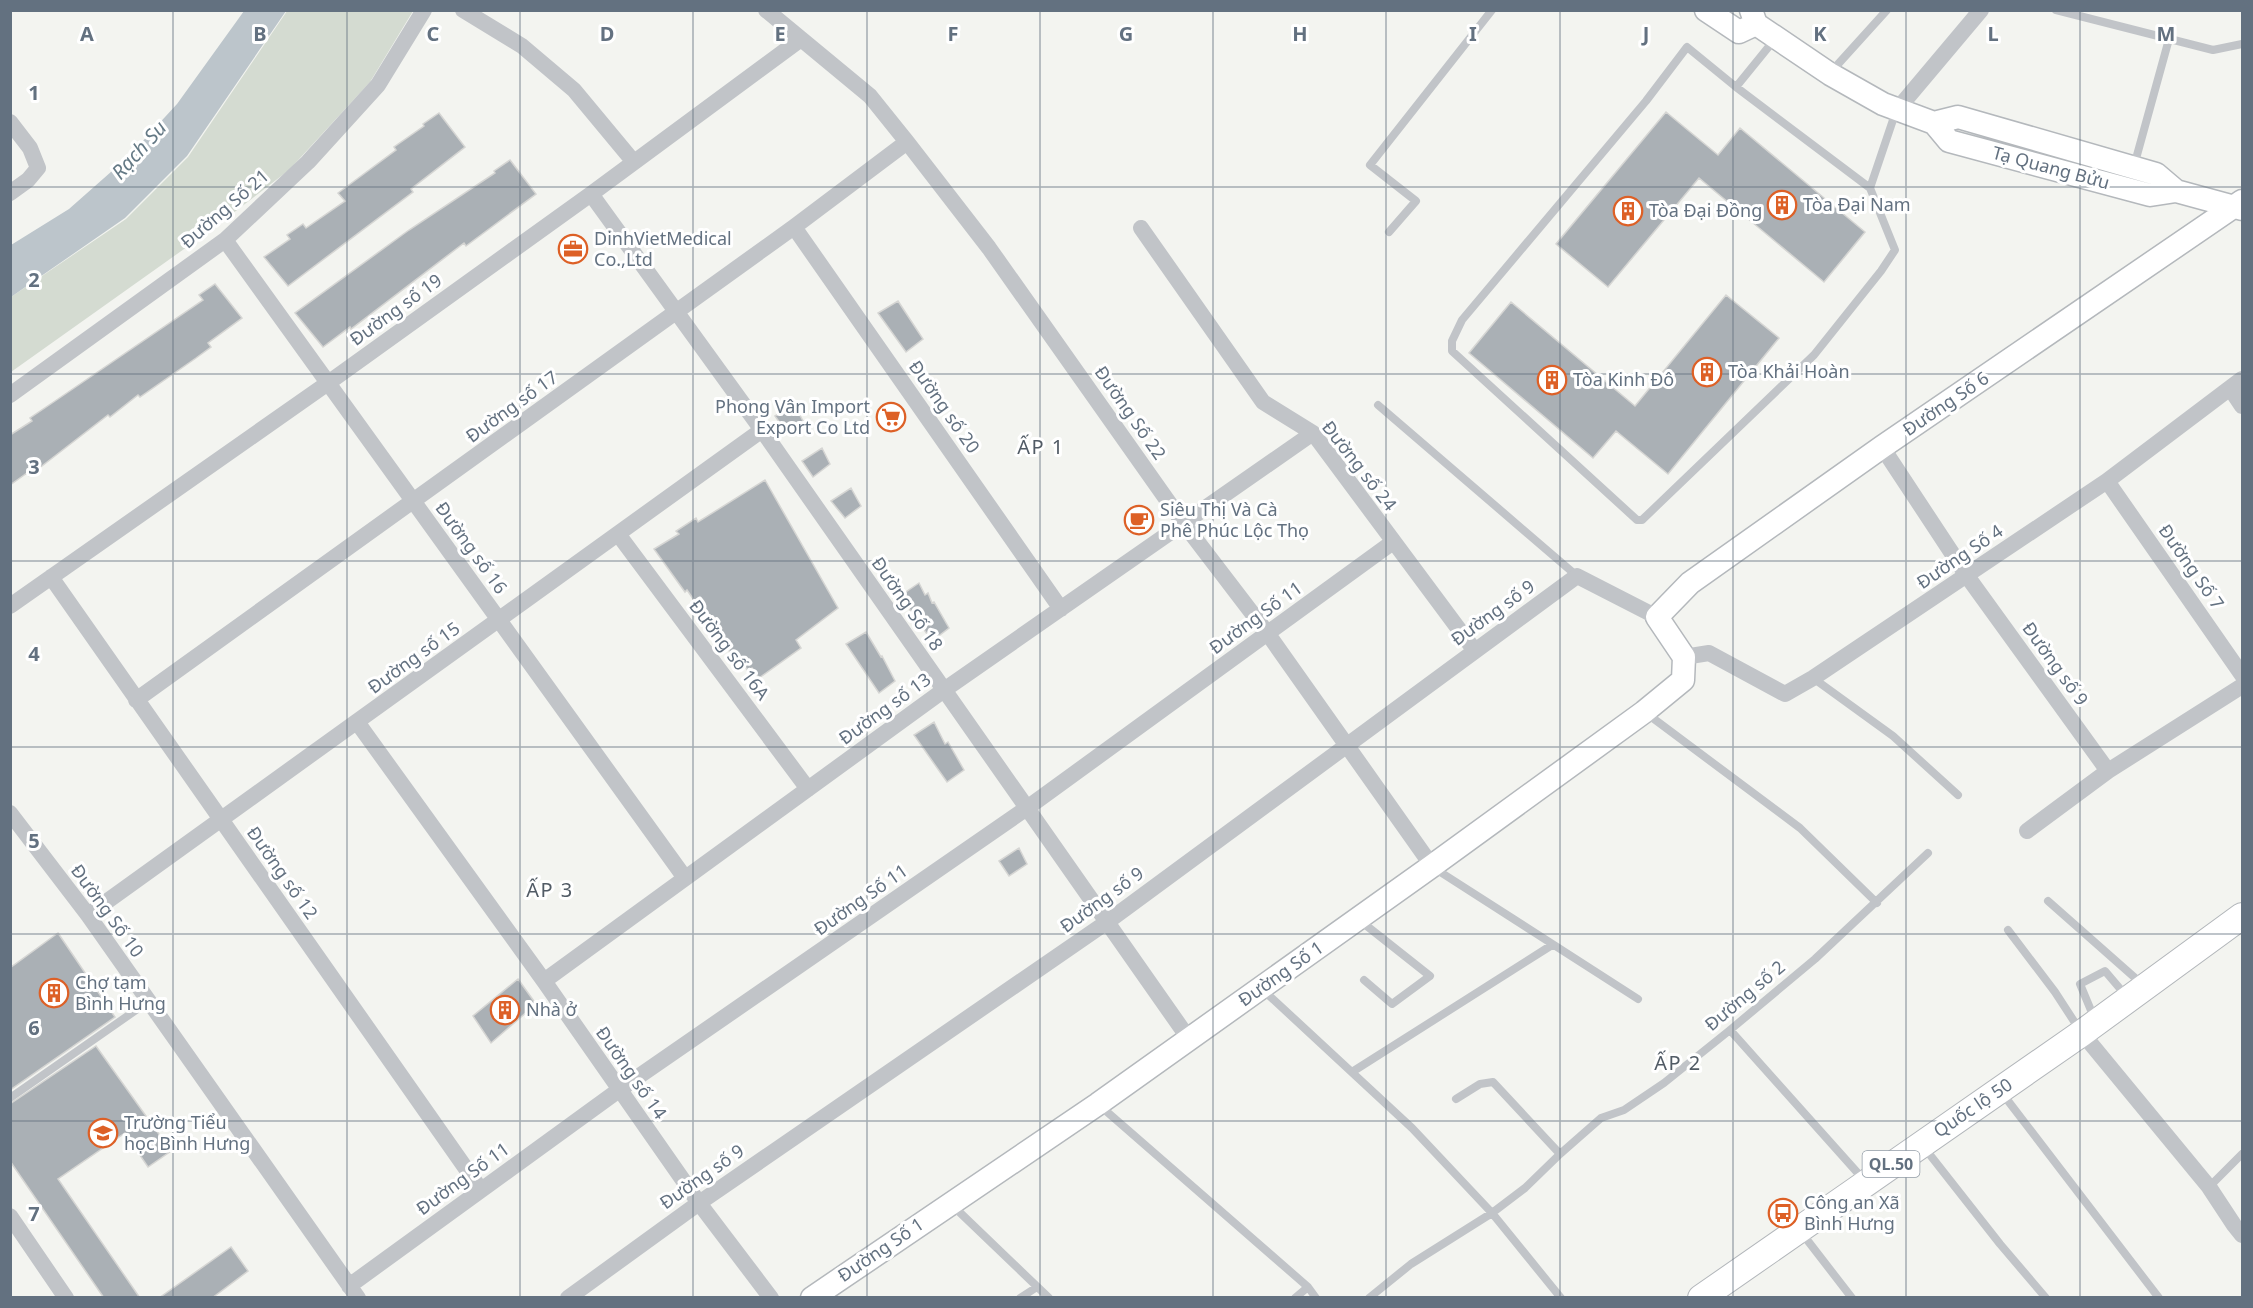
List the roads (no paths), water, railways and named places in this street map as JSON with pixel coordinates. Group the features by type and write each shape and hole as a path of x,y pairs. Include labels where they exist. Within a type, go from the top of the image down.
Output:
{"main road":[{"name":"Quốc lộ 50","path":"1705,1297 1865,1182 2089,1027 2242,916"}],"street":[{"name":"Đường Số 21","path":"10,396 225,240 308,162 378,86 424,10"},
{"path":"463,10 522,46 574,90 633,161"},
{"name":"Đường Số 22","path":"766,10 870,96 908,142 989,248 1184,524 1269,633 1432,866"},
{"name":"Tạ Quang Bửu","path":"1706,10 1739,32 1754,17 1777,37 1830,74 1896,111 1934,123 1958,117 2157,174 2176,191"},
{"path":"1896,111 1981,10"},
{"name":"Đường số 19","path":"10,606 328,383 591,194 801,39"},
{"path":"10,122 30,148 39,168 28,180 10,193"},
{"name":"Tạ Quang Bửu","path":"1934,123 1949,141 2150,195 2176,191 2240,205"},
{"name":"Đường số 17","path":"136,700 677,312 908,142"},
{"name":"Đường Số 18","path":"591,194 762,430 1189,1039"},
{"name":"Đường Số 6","path":"1657,617 1690,584 1882,447 2240,205"},
{"name":"Đường số 20","path":"794,227 1061,609"},
{"name":"Đường số 24","path":"1141,228 1263,402 1313,433 1475,651"},
{"name":"Đường số 16","path":"225,240 685,878"},
{"path":"2236,384 2242,406"},
{"name":"Đường Số 4","path":"1684,657 1709,653 1785,694 1813,678 2107,481 2236,384"},
{"name":"Đường số 15","path":"88,915 762,430"},
{"name":"Đường số 13","path":"544,981 944,690 1313,433"},
{"name":"Đường số 9","path":"1882,447 1967,576 2108,771"},
{"name":"Đường Số 7","path":"2107,481 2242,675"},
{"name":"Đường số 16A","path":"618,534 808,789"},
{"name":"Đường Số 11","path":"353,1292 481,1190 620,1090 1027,808 1393,542"},
{"path":"1578,576 1657,617 1684,657"},
{"name":"Đường số 9","path":"568,1298 699,1203 1107,922 1578,576"},
{"name":"Đường số 12","path":"51,578 481,1190"},
{"name":"Đường Số 1","path":"812,1298 1098,1104 1644,712 1683,680 1684,657"},
{"path":"2027,831 2108,771 2242,686"},
{"name":"Đường số 14","path":"357,722 544,981 699,1203 771,1298"},
{"name":"Đường Số 10","path":"10,813 88,915 353,1292"},
{"path":"2089,1027 2209,1186 2242,1235"},
{"path":"10,1216 66,1298"}],"lane":[{"path":"1389,232 1416,201 1370,165 1492,10"},
{"path":"1830,74 1887,10"},
{"path":"2056,10 2213,50 2242,44"},
{"path":"1736,87 1777,37"},
{"path":"2134,168 2169,39"},
{"path":"1687,47 1736,87 1870,188 1895,250 1814,355 1642,520 1637,520 1452,351 1452,341 1462,320 1646,101 1687,47"},
{"path":"1870,188 1896,111"},
{"path":"1378,405 1578,576"},
{"path":"1813,678 1893,736 1958,795"},
{"path":"1644,712 1800,828 1876,903"},
{"name":"Đường số 2","path":"1369,1298 1411,1264 1492,1213 1525,1188 1601,1118 1624,1110 1664,1083 1731,1030 1815,959 1928,853"},
{"path":"1432,866 1638,999"},
{"path":"2048,901 2136,992"},
{"path":"1358,919 1430,976 1392,1004 1365,980"},
{"path":"2008,930 2055,992 2089,1027"},
{"path":"1352,1072 1552,945"},
{"path":"2089,1027 2080,984 2105,971 2136,992"},
{"path":"1261,988 1412,1128 1492,1213 1561,1298"},
{"path":"10,1098 148,1001"},
{"path":"1731,1030 1865,1182"},
{"path":"1456,1099 1480,1084 1493,1082 1560,1154"},
{"path":"2000,1090 2159,1298"},
{"path":"1098,1104 1308,1287 1317,1298"},
{"path":"1921,1143 2000,1244 2046,1298"},
{"path":"2209,1186 2242,1154"},
{"path":"951,1204 1049,1298"},
{"path":"1799,1229 1852,1298"},
{"path":"1020,1298 1037,1287"},
{"path":"1295,1298 1308,1287"}],"water":[{"name":"Rạch Su","path":"244,11 286,11 187,156 125,218 11,297 11,245 69,209 129,156 177,104"}],"place":[{"name":"Tòa Đại Nam","path":"1782,205"},
{"name":"Tòa Đại Đồng","path":"1628,211"},
{"name":"DinhVietMedical Co.,Ltd","path":"573,249"},
{"name":"Tòa Khải Hoàn","path":"1707,372"},
{"name":"Tòa Kinh Đô","path":"1552,380"},
{"name":"Phong Vân Import Export Co Ltd","path":"891,417"},
{"name":"Siêu Thị Và Cà Phê Phúc Lộc Thọ","path":"1139,520"},
{"name":"Chợ tạm Bình Hưng","path":"54,993"},
{"name":"Nhà ở","path":"505,1010"},
{"name":"Trường Tiểu học Bình Hưng","path":"103,1133"},
{"name":"Công an Xã Bình Hưng","path":"1783,1213"}],"district":[{"name":"ẤP 1","path":"1041,447"},
{"name":"ẤP 3","path":"550,890"},
{"name":"ẤP 2","path":"1678,1063"}]}
